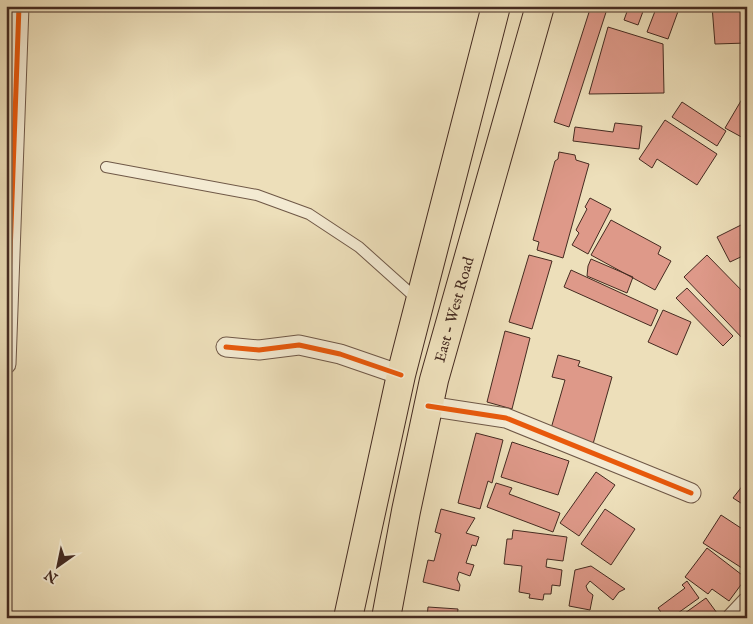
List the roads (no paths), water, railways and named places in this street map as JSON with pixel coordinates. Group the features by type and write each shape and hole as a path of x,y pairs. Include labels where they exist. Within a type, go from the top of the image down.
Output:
{"main road":[{"path":"348,618 401,375 496,6"},
{"name":"East - West Road","path":"386,618 406,512 439,361 540,6"}],"street":[{"path":"6,364 19,6"},
{"path":"226,347 259,350 299,344 340,354 401,375"},
{"path":"428,406 506,418 691,493"},
{"path":"732,618 747,602"}],"lane":[{"path":"106,167 257,195 309,214 359,247 420,301"}]}
